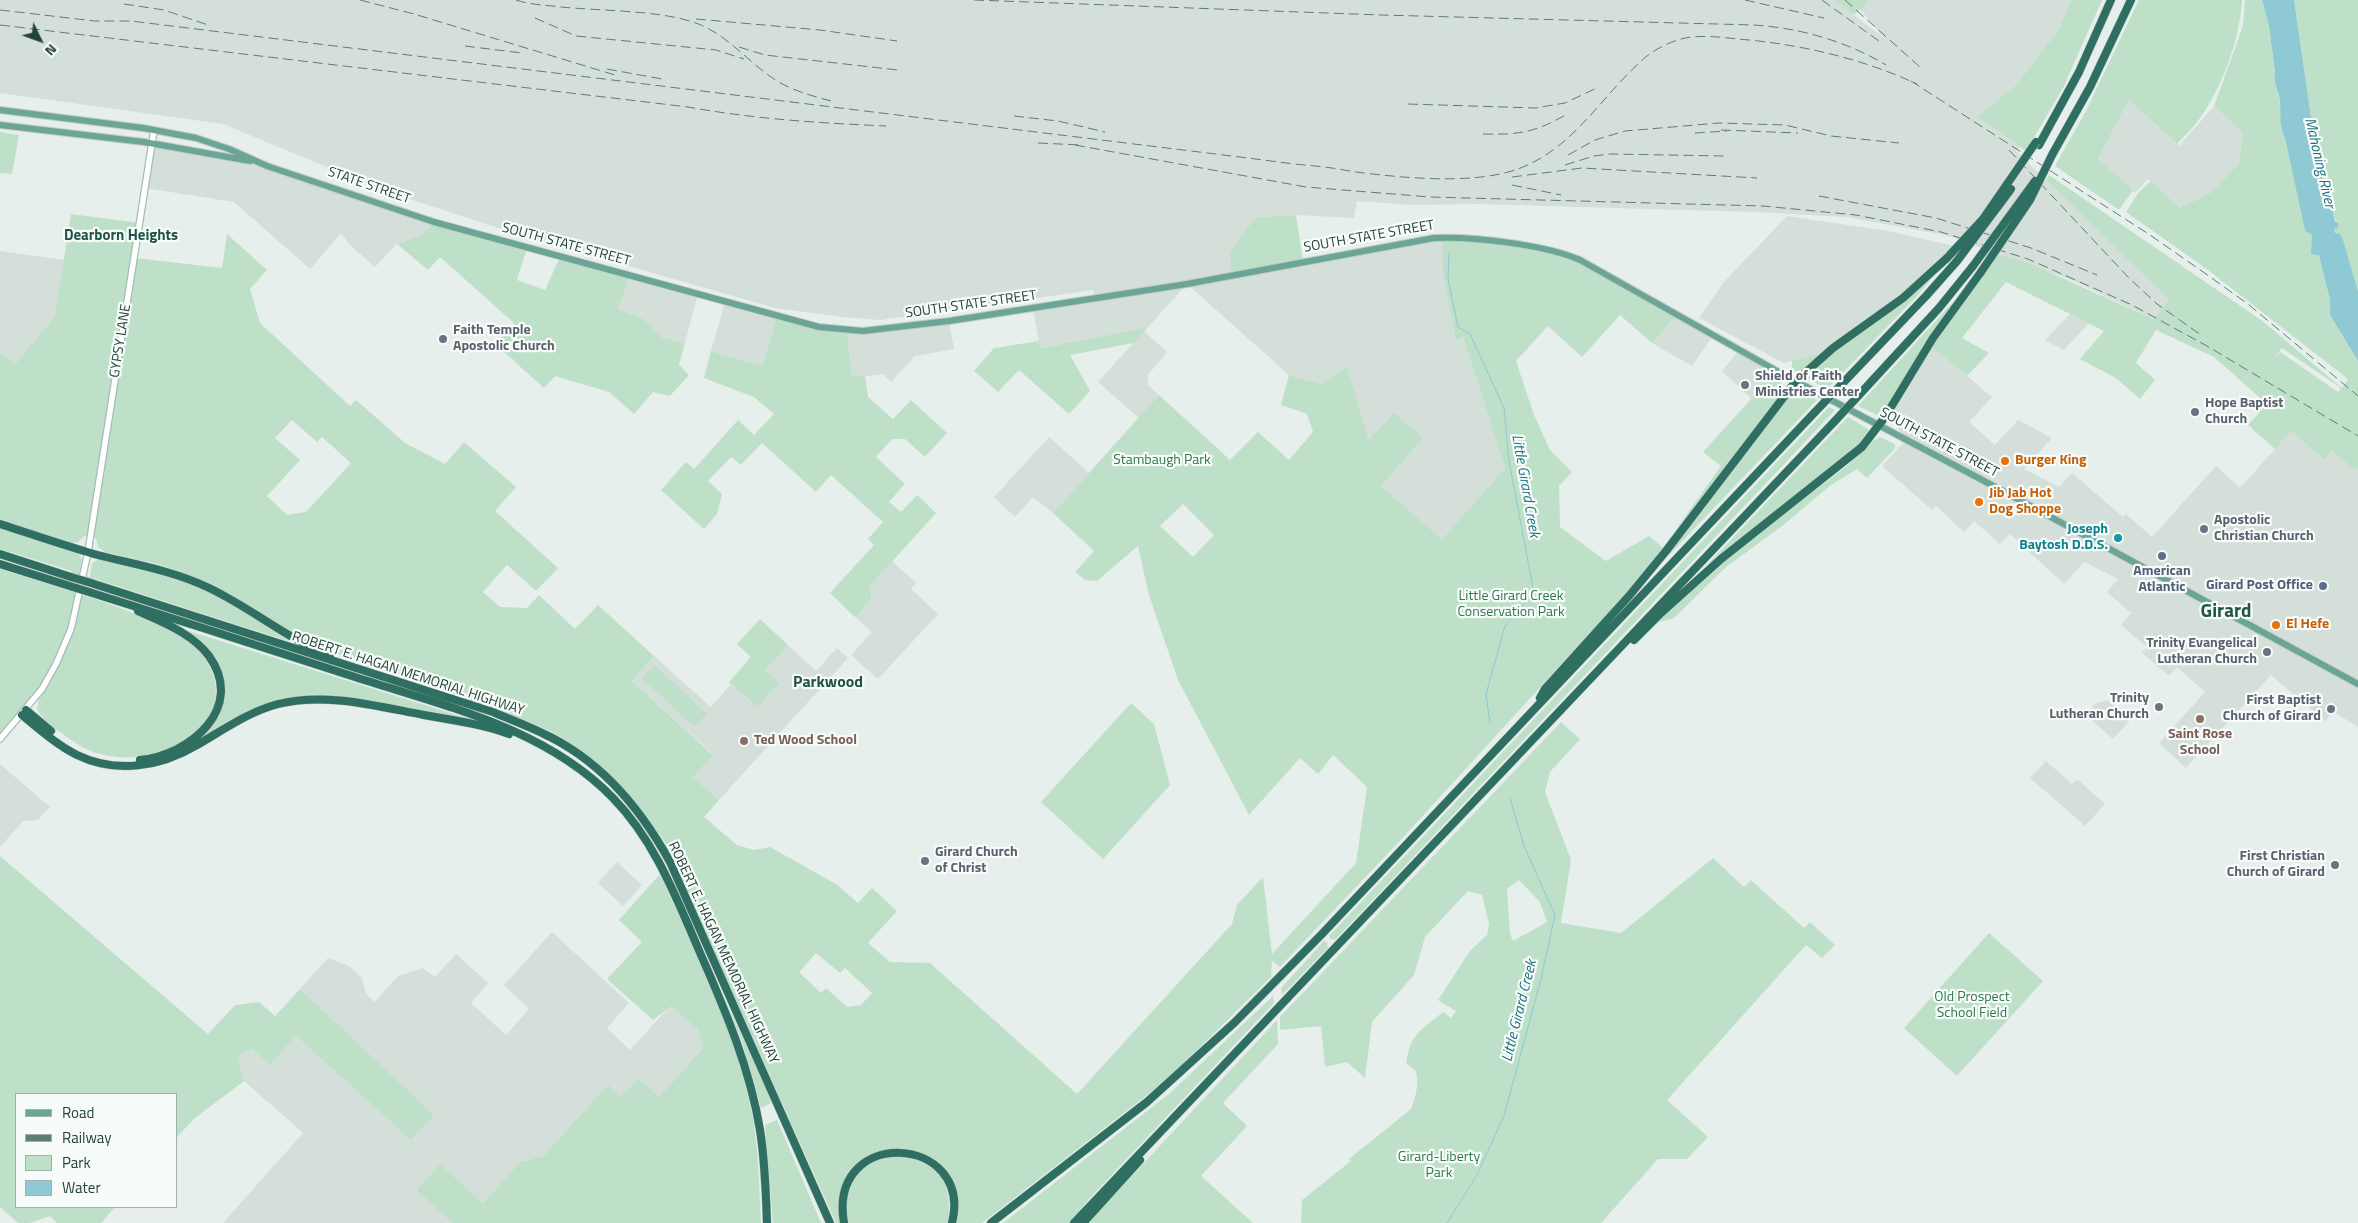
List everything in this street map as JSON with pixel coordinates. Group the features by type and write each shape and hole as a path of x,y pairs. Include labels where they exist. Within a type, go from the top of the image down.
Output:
{"highway":[{"path":"991,1223 1172,1080 1234,1023 1534,709 1957,261 1991,217 2063,103 2111,0"},
{"path":"1600,669 1621,654 1661,612 1713,566 1857,453 1878,426 1933,338 2030,200 2052,155 2090,87 2131,0"},
{"path":"1534,709 1545,689 1629,596 1666,551 1796,381 1833,348 1903,298 1947,258 1983,218 2037,143"},
{"path":"1074,1223 1940,308 2010,217 2052,155"},
{"path":"0,524 88,552 190,580 231,600 289,637 324,653 426,687 440,695"},
{"name":"ROBERT E. HAGAN MEMORIAL HIGHWAY","path":"0,554 493,712 544,733 594,767 633,805 670,862 830,1223"},
{"name":"ROBERT E. HAGAN MEMORIAL HIGHWAY","path":"0,564 424,698 530,738 566,759 614,798 644,836 670,884 719,996 747,1071 760,1132 767,1223"},
{"path":"24,713 78,750 116,761 160,757 185,746 204,732 211,722 218,703 220,684 214,664 208,654 185,635 125,604"},
{"path":"24,713 77,755 93,762 112,766 133,766 165,761 178,756 245,716 278,704 320,699 362,703 484,727 516,737 530,738"},
{"path":"997,1223 1178,1081 1245,1017 1295,965 1310,945"},
{"path":"1084,1223 1164,1134 1178,1115"},
{"path":"844,1223 843,1199 852,1175 862,1164 873,1157 899,1152 914,1154 929,1161 947,1178 954,1202 952,1223"},
{"path":"805,1165 812,1192 825,1223"}],"main road":[{"path":"0,110 154,130 230,149 256,162"},
{"path":"0,125 152,143 256,162"},
{"name":"GYPSY LANE","path":"0,739 24,713 56,664 72,629 88,552 154,130"},
{"name":"STATE STREET","path":"256,162 474,233"},
{"name":"SOUTH STATE STREET","path":"474,233 819,327 863,331 907,327 1096,299 1414,240 1468,238 1550,251 1574,257 1878,426 1999,488 2358,684"}],"shaded area":[{"path":"0,0 1834,0 1884,38 1860,9 1868,2 1866,0 2071,0 2059,29 2017,84 1978,117 2020,147 2016,151 2169,300 2153,319 2069,279 1945,235 1846,217 1755,212 1475,204 1413,205 1357,201 1354,218 1296,215 1256,217 1232,275 1443,237 1443,273 1456,341 1463,337 1505,468 1442,539 1381,486 1422,438 1369,440 1347,366 1320,384 1289,375 1187,284 1148,327 1040,348 1033,309 1095,299 1093,290 880,320 775,308 520,235 385,191 223,124 0,93"},
{"path":"2129,100 2179,146 2214,106 2243,133 2239,163 2212,192 2180,208 2148,179 2135,193 2098,159"},
{"path":"152,143 256,162 434,222 422,235 397,244 375,267 350,245 341,233 310,269 234,202 145,188"},
{"path":"1787,216 1889,231 1954,246 1936,265 1896,299 1819,354 1784,363 1699,318 1723,283"},
{"path":"0,251 65,260 55,316 15,364 0,352"},
{"path":"630,276 698,294 685,343 661,337 644,319 618,309"},
{"path":"725,302 777,316 762,366 711,351"},
{"path":"1678,314 1714,334 1692,366 1652,343"},
{"path":"2070,314 2089,323 2064,350 2045,340"},
{"path":"949,321 954,349 915,356 891,382 883,374 852,378 847,331"},
{"path":"1144,331 1167,352 1148,375 1148,385 1159,395 1139,418 1098,382"},
{"path":"1932,347 1992,397 1969,422 1995,445 2018,420 2052,438 2024,469 2059,487 2072,473 2123,517 2126,514 2152,537 2216,466 2240,488 2291,431 2325,460 2332,451 2355,471 2358,468 2358,727 2334,712 2325,721 2271,675 2186,768 2159,743 2205,692 2177,667 2169,676 2142,653 2147,647 2121,625 2131,613 2107,592 2118,579 2084,562 2064,584 2010,534 2000,544 1974,521 1964,532 1936,506 1932,510 1882,466 1905,441 1890,414"},
{"path":"1740,349 1777,371 1752,399 1722,371"},
{"path":"1049,437 1089,473 1053,513 1033,497 1015,517 994,497"},
{"path":"892,561 916,583 911,589 938,614 878,679 851,655 872,632 855,617 872,599 870,586"},
{"path":"788,645 816,671 837,648 848,658 719,800 693,777 713,754 632,681 654,656 711,707 731,684 757,707 765,670"},
{"path":"2107,700 2131,719 2113,739 2086,715 2095,704"},
{"path":"2046,761 2072,784 2077,779 2105,804 2085,826 2030,778"},
{"path":"0,764 50,807 38,820 23,821 0,847"},
{"path":"617,862 642,885 623,906 598,883"},
{"path":"552,932 629,1003 607,1028 630,1050 671,1005 698,1030 703,1048 659,1097 621,1098 608,1086 543,1156 520,1162 483,1203 440,1164 416,1190 452,1223 223,1223 303,1133 244,1081 238,1060 243,1053 252,1049 270,1065 296,1036 411,1140 433,1115 300,989 328,958 349,966 362,978 366,994 375,1002 398,976 423,968 435,977 456,954 488,983 471,1003 506,1035 529,1009 504,985"}],"green space":[{"path":"1834,0 1866,0 1868,2 1854,15"},
{"path":"2071,0 2102,0 2063,88 2026,151 1977,117 2017,84 2059,29"},
{"path":"2139,0 2242,0 2242,2 2237,32 2223,77 2200,118 2177,144 2129,100 2098,159 2133,190 2119,210 2055,166 2086,111"},
{"path":"2245,0 2262,0 2269,26 2275,72 2274,80 2280,103 2282,129 2305,231 2312,235 2319,254 2330,300 2330,315 2358,361 2358,468 2355,471 2332,451 2325,460 2291,431 2275,449 2248,425 2267,404 2214,357 2156,330 2136,363 2155,380 2140,399 2116,378 2080,359 2104,331 2006,282 1962,338 1989,353 1967,376 1932,347 1997,254 2031,264 2153,319 2169,300 2046,180 2049,175 2261,320 2342,388 2348,379 2208,270 2126,212 2139,192 2151,181 2180,208 2212,192 2239,163 2243,133 2214,106 2243,26","holes":["2282,348 2341,388 2338,392 2280,352 2274,359"]},
{"path":"2294,0 2358,0 2358,291 2343,240 2335,233 2334,229 2338,226 2329,201 2311,117"},
{"path":"0,132 19,135 12,174 0,173"},
{"path":"71,214 140,223 135,258 222,268 227,234 267,270 250,289 260,323 350,406 356,400 405,443 445,464 464,442 516,487 495,511 558,568 536,591 507,565 483,592 500,607 527,608 539,595 575,629 598,605 654,656 632,681 713,755 693,777 719,800 704,817 737,845 754,850 770,847 836,884 858,903 872,888 897,911 868,943 890,962 930,963 1077,1094 1232,924 1237,905 1263,877 1272,954 1356,863 1367,787 1333,755 1318,774 1300,758 1249,815 1178,680 1149,595 1138,546 1097,581 1085,580 1075,572 1094,551 1053,513 1159,395 1230,460 1258,432 1289,460 1313,432 1307,414 1281,405 1289,375 1320,384 1347,366 1369,440 1394,413 1423,438 1381,486 1442,539 1505,468 1463,337 1456,341 1443,273 1443,237 1468,238 1566,255 1678,314 1652,343 1620,315 1582,357 1548,326 1516,361 1534,415 1550,450 1572,472 1559,486 1560,527 1606,561 1649,536 1663,548 1721,466 1703,452 1772,376 1781,382 1783,393 1655,559 1620,600 1397,844 1280,967 1272,961 1271,977 1183,1064 1151,1092 982,1223 956,1223 955,1192 943,1169 924,1155 900,1150 877,1153 857,1167 844,1190 842,1223 836,1223 665,843 639,807 592,758 554,733 534,724 444,691 430,684 326,650 289,633 197,578 161,565 105,552 98,547 96,538 84,536 78,542 70,543 0,521 0,352 15,364 55,316","holes":["292,420 317,442 322,437 351,463 306,512 287,515 267,496 300,460 275,438","1183,504 1214,535 1193,557 1160,526","816,953 840,973 845,968 872,993 861,1005 847,1007 826,988 821,993 799,972"]},
{"path":"1296,215 1303,261 1232,275 1230,252 1256,217"},
{"path":"434,222 527,248 517,280 545,290 560,257 630,276 618,309 644,319 661,337 685,343 679,365 689,375 670,396 653,392 634,414 609,392 555,376 544,388 495,344 514,323 440,257 428,270 397,244 422,235"},
{"path":"1937,272 1918,295 1827,389 1807,378 1807,373 1826,356"},
{"path":"1953,302 1881,417 1858,406"},
{"path":"777,316 847,331 852,377 865,376 868,397 893,419 911,400 947,433 925,457 905,439 892,439 876,457 905,484 889,502 901,512 917,495 936,513 870,586 872,599 855,617 830,593 874,545 868,539 883,522 831,475 816,492 762,443 741,465 731,457 708,481 722,494 717,514 704,529 661,490 686,462 694,469 738,420 754,435 774,414 754,397 704,378 711,351 762,366"},
{"path":"1148,327 1134,343 1070,355 1090,391 1069,414 1019,370 998,392 974,371 994,348 1039,341 1041,348"},
{"path":"1828,347 1807,367 1802,370 1792,371 1792,361 1819,354"},
{"path":"1797,390 1817,400 1650,575 1792,392"},
{"path":"1829,407 1835,410 1335,940 1330,939 1329,936"},
{"path":"1848,417 1869,430 1868,435 1860,446 1707,567 1706,566"},
{"path":"1880,437 1895,444 1895,448 1867,478 1857,469 1831,485 1782,526 1726,567 1674,618 1656,623 1677,601 1722,561 1848,466 1875,439"},
{"path":"0,526 77,551 82,559 79,574 90,577 92,563 99,559 149,571 199,587 237,606 288,639 288,641 92,578 91,583 71,577 72,571 0,549"},
{"path":"0,569 129,611 187,640 207,661 216,686 212,713 205,725 185,743 162,753 137,757 112,756 97,753 83,747 50,724 37,709 40,695 0,739"},
{"path":"760,619 788,645 765,670 779,683 757,707 729,682 751,657 737,644"},
{"path":"179,628 476,721 355,700 285,701 204,738 202,737 214,720 217,711 219,686 217,666"},
{"path":"655,665 707,714 694,727 642,678"},
{"path":"1131,703 1154,724 1170,785 1103,859 1041,802"},
{"name":"Girard-Liberty Park","path":"1561,722 1580,739 1550,772 1545,792 1571,860 1561,923 1621,933 1713,858 1744,887 1751,880 1804,928 1810,922 1835,945 1822,958 1806,945 1667,1100 1708,1137 1687,1159 1658,1159 1601,1223 1301,1223 1302,1200 1411,1109 1416,1095 1417,1080 1416,1071 1406,1063 1408,1053 1414,1038 1423,1028 1443,1012 1451,1018 1456,1011 1438,1000 1470,951 1487,935 1489,924 1482,895 1468,891 1425,937 1414,975 1372,1022 1365,1078 1347,1062 1325,1067 1321,1026 1280,1030 1280,1017","holes":["1519,880 1540,902 1547,922 1513,941 1510,934 1507,889"]},
{"path":"0,856 208,1034 235,1005 259,1002 275,1016 300,989 434,1115 411,1140 296,1036 270,1065 252,1049 243,1053 238,1060 244,1081 195,1118 178,1136 178,1093 15,1093 15,1208 114,1208 101,1223 57,1223 50,1216 30,1223 18,1223 0,1207"},
{"path":"660,874 713,991 736,1052 745,1083 756,1141 761,1223 452,1223 416,1190 440,1164 483,1203 520,1162 543,1156 608,1085 621,1097 638,1079 659,1097 703,1048 698,1030 671,1006 653,1020 607,979 642,942 619,920"},
{"name":"Old Prospect School Field","path":"1989,933 2043,981 1957,1076 1904,1028"},
{"path":"1324,941 1327,942 1328,948 1282,995 1281,988"},
{"path":"1273,996 1274,1003 1089,1199 1070,1223 1003,1223 1169,1094"},
{"path":"725,1000 767,1090 771,1103 761,1108 742,1042"},
{"path":"1277,1020 1278,1044 1223,1103 1247,1126 1201,1176 1253,1223 1088,1223"},
{"path":"777,1120 821,1223 773,1223 765,1125"},
{"path":"903,1155 928,1165 942,1177 948,1196 949,1223 847,1223 847,1194 856,1175 863,1168 880,1158"}],"water":[{"name":"Mahoning River","path":"2262,0 2294,0 2311,117 2335,221 2338,223 2338,228 2334,229 2335,233 2340,234 2343,240 2358,291 2358,361 2330,315 2330,300 2319,255 2311,254 2312,235 2305,231 2282,129 2280,99 2274,76 2269,26"}],"waterway":[{"name":"Little Girard Creek","path":"1449,253 1448,279 1458,327 1470,334 1504,408 1509,461 1534,593 1505,626 1486,694 1490,723"},
{"name":"Little Girard Creek","path":"1447,1223 1477,1175 1504,1116 1541,979 1555,915 1524,846 1510,798"}],"railway":[{"path":"360,0 414,14 615,75"},
{"path":"516,0 561,7 646,13 693,22 716,33 766,74 783,85 831,101"},
{"path":"974,0 1381,15 1754,25 1788,29 1822,37 1855,49 1886,65"},
{"path":"1745,0 1824,18"},
{"path":"1822,0 1883,44"},
{"path":"1845,0 1921,68"},
{"path":"124,4 164,10 211,26"},
{"path":"0,10 95,21 131,21 1356,172 1438,179 1460,179 1500,174 1518,169 1537,160 1569,137 1644,59 1660,48 1685,38 1704,36 1784,44 1852,60 1917,84"},
{"path":"535,18 576,36 716,50 744,59"},
{"path":"696,19 820,30 897,41"},
{"path":"0,25 762,117 886,126"},
{"path":"465,46 522,53"},
{"path":"739,47 765,55 898,70"},
{"path":"607,69 662,79"},
{"path":"1911,81 2150,235 2206,274 2248,304 2358,396"},
{"path":"1408,104 1535,108 1565,103 1599,87"},
{"path":"1483,134 1508,134 1528,131 1569,113"},
{"path":"1014,116 1058,121 1105,132"},
{"path":"1568,155 1595,140 1625,131 1719,123 1785,125 1831,136 1899,143"},
{"path":"1721,130 1798,133"},
{"path":"1695,133 1727,131"},
{"path":"1038,143 1081,145"},
{"path":"1075,145 1306,187 1430,197 1763,206 1856,215 1941,232 2028,259 2132,305 2207,346 2358,436"},
{"path":"2009,150 2128,277 2157,304 2201,335"},
{"path":"1565,165 1594,156 1610,154 1726,156"},
{"path":"1512,177 1582,168 1757,178"},
{"path":"1512,185 1561,195"},
{"path":"1819,196 1936,218 2031,248 2097,275"}],"place":[{"name":"Faith Temple Apostolic Church","path":"443,339"},
{"name":"Shield of Faith Ministries Center","path":"1745,385"},
{"name":"Hope Baptist Church","path":"2195,412"},
{"name":"Burger King","path":"2005,461"},
{"name":"Jib Jab Hot Dog Shoppe","path":"1979,502"},
{"name":"Apostolic Christian Church","path":"2204,529"},
{"name":"Joseph Baytosh D.D.S.","path":"2118,538"},
{"name":"American Atlantic","path":"2162,556"},
{"name":"Girard Post Office","path":"2323,586"},
{"name":"El Hefe","path":"2276,625"},
{"name":"Trinity Evangelical Lutheran Church","path":"2267,652"},
{"name":"Trinity Lutheran Church","path":"2159,707"},
{"name":"First Baptist Church of Girard","path":"2331,709"},
{"name":"Saint Rose School","path":"2200,719"},
{"name":"Ted Wood School","path":"744,741"},
{"name":"Girard Church of Christ","path":"925,861"},
{"name":"First Christian Church of Girard","path":"2335,865"}],"district":[{"name":"Dearborn Heights","path":"121,236"},
{"name":"Girard","path":"2226,612"},
{"name":"Parkwood","path":"828,683"}],"park label":[{"name":"Stambaugh Park","path":"1162,461"},
{"name":"Little Girard Creek Conservation Park","path":"1511,606"}]}
